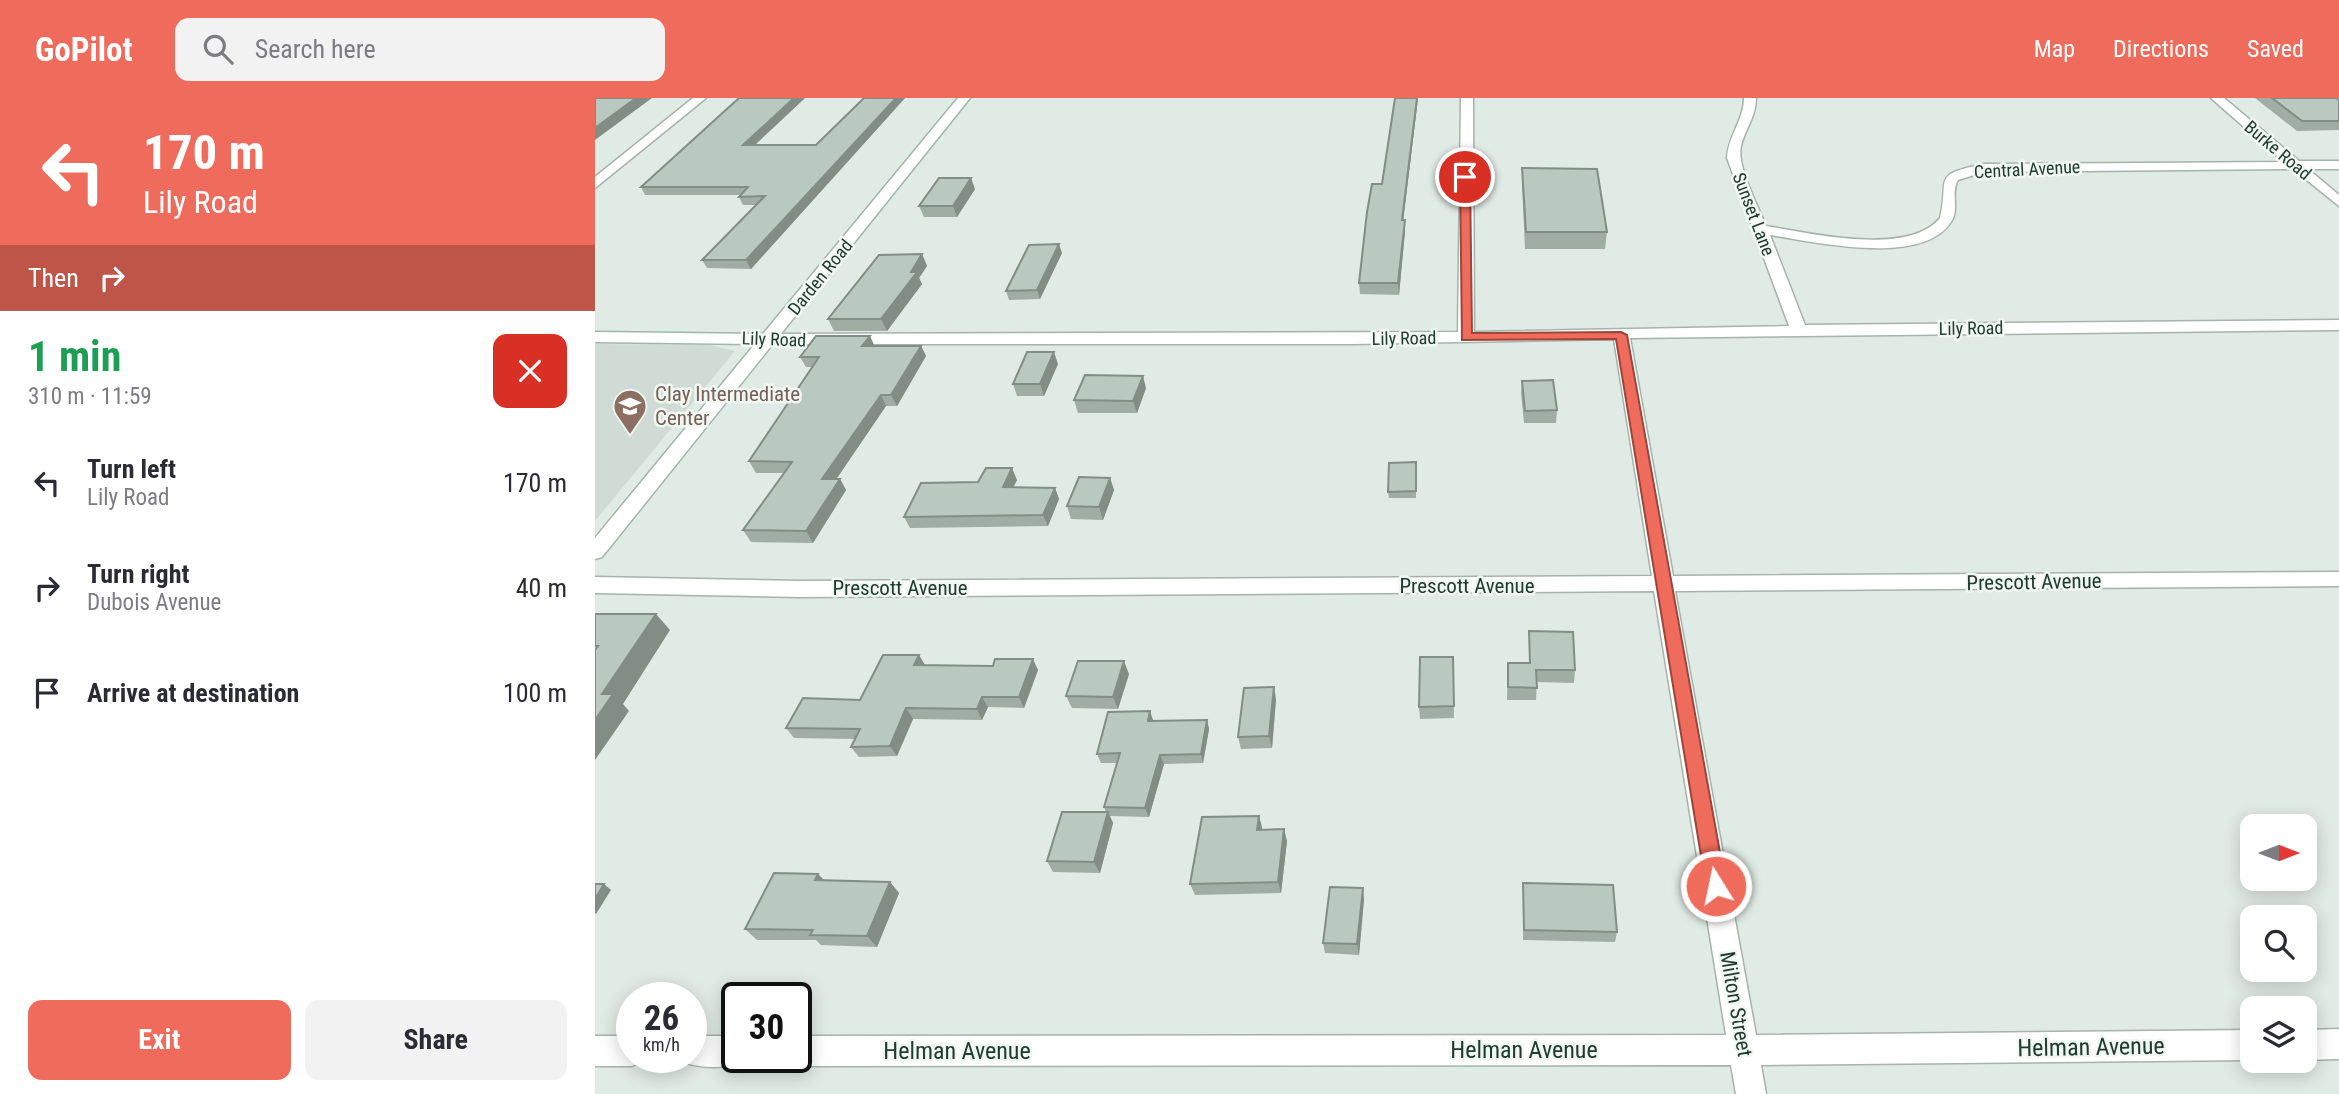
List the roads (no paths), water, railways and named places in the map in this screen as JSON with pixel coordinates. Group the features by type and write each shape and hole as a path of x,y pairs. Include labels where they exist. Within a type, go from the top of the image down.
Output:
{"street":[{"path":"595,184 700,98"},
{"name":"Darden Road","path":"595,552 964,98"},
{"path":"1466,337 1467,98"},
{"name":"Sunset Lane","path":"1750,98 1749,119 1735,141 1733,158 1798,330"},
{"name":"Burke Road","path":"2217,98 2339,202"},
{"name":"Central Avenue","path":"1761,229 1840,241 1902,241 1941,226 1947,218 1949,182 1955,174 1983,168 2339,165"},
{"name":"Lily Road","path":"595,337 1466,337 1798,330 2339,325"},
{"name":"Milton Street","path":"1621,335 1751,1094"},
{"name":"Prescott Avenue","path":"595,585 799,589 2339,579"},
{"path":"2317,1045 2339,1044"},
{"name":"Helman Avenue","path":"812,1051 1744,1050 2240,1045"},
{"path":"595,1051 616,1051"}],"place":[{"name":"Clay Intermediate Center","path":"630,436"}]}
